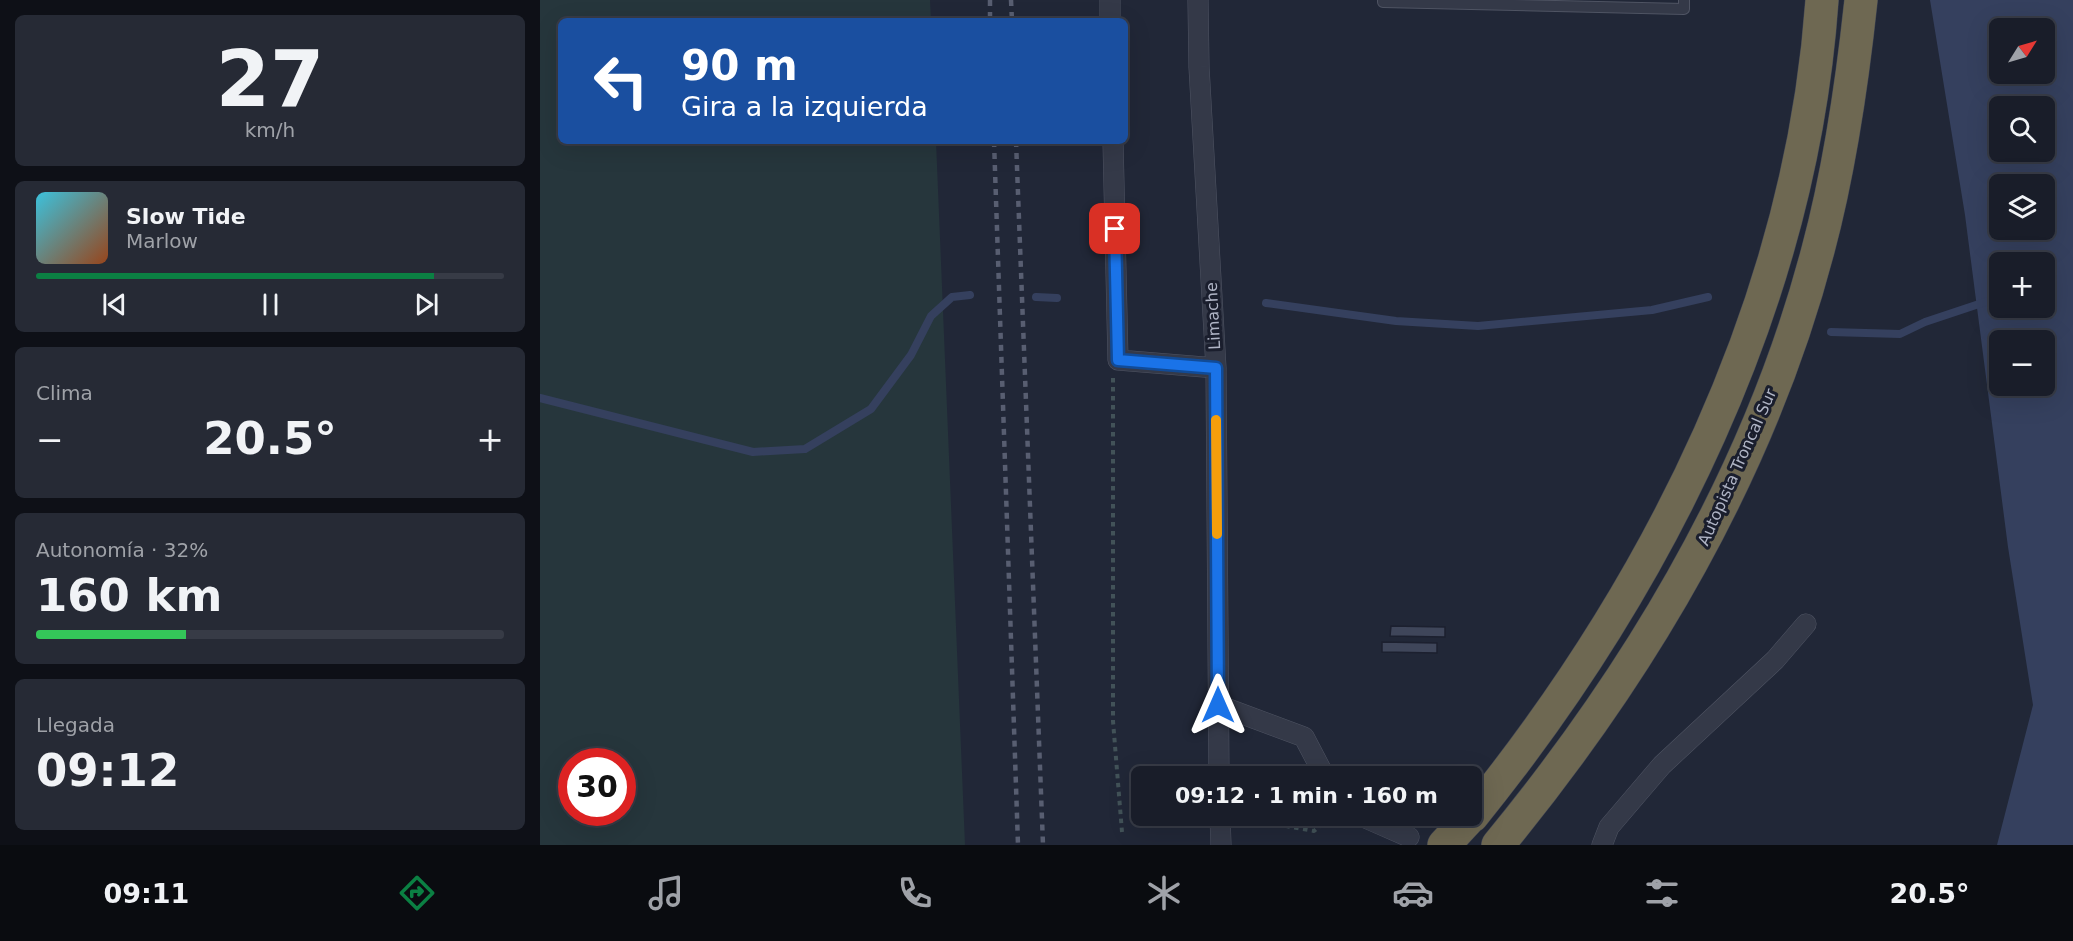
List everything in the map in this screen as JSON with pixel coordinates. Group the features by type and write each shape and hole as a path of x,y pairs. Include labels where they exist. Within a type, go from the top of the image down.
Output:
{"highway":[{"path":"1482,801 1573,680 1624,599 1669,518 1719,414 1752,327 1785,216 1801,148 1813,80 1822,0"},
{"name":"Autopista Troncal Sur","path":"1498,845 1542,789 1615,688 1658,622 1698,553 1752,441 1800,313 1818,251 1846,124 1861,0"},
{"path":"1444,845 1462,826"}],"street":[{"path":"1110,0 1110,18"},
{"name":"Limache","path":"1198,0 1199,67 1216,368 1219,766"},
{"path":"1113,144 1118,360 1216,368"},
{"path":"1602,845 1609,827 1662,765 1775,660 1806,624"},
{"path":"1218,705 1304,737 1319,766"},
{"path":"1220,826 1221,845"},
{"path":"1384,826 1409,837"}],"lane":[{"path":"1383,0 1383,2 1684,9 1684,0"}],"path":[{"path":"1118,360 1113,374 1113,721 1122,832"},
{"path":"1286,826 1314,831 1320,826"}],"shaded area":[{"path":"540,0 930,0 931,18 558,18 558,144 936,144 965,845 540,845"}],"water":[{"path":"1930,0 2073,0 2073,845 1997,845 2033,705 2008,547 1965,215"}],"building":[{"path":"1391,626 1445,627 1445,637 1390,636"},
{"path":"1382,642 1437,643 1437,653 1382,652"}],"waterway":[{"path":"540,398 753,452 805,449 871,409 911,355 931,316 952,297 970,295"},
{"path":"1036,297 1057,298"},
{"path":"1266,303 1396,321 1478,326 1652,310 1708,297"},
{"path":"1831,332 1900,334 1925,322 1989,301"}],"railway":[{"path":"990,0 990,18"},
{"path":"1011,0 1012,18"},
{"path":"994,144 1018,845"},
{"path":"1016,144 1043,845"}],"slow traffic":[{"path":"1216,420 1217,534"}],"route":[{"path":"1115,229 1118,360 1216,368 1218,705"}]}
